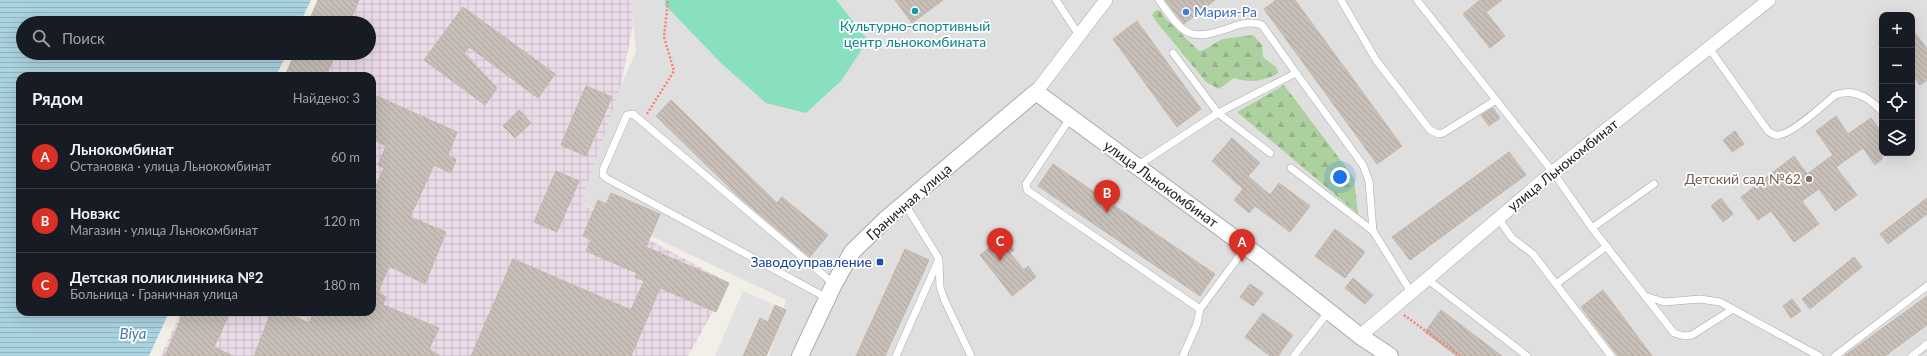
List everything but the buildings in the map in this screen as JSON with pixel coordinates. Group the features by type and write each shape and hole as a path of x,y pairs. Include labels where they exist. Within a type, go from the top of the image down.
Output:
{"street":[{"path":"1036,92 1106,0"},
{"name":"улица Льнокомбинат","path":"1360,336 1553,172 1769,0"},
{"name":"улица Льнокомбинат","path":"1036,92 1246,247 1360,336 1390,356"},
{"name":"Граничная улица","path":"800,356 831,291 852,252 905,204 1036,92"}],"lane":[{"path":"1056,0 1079,35"},
{"path":"1159,0 1172,18 1183,29 1192,34 1202,36 1242,23 1257,23 1262,25 1368,174 1373,231"},
{"path":"1341,0 1376,60 1430,130 1434,133 1443,133 1496,100"},
{"path":"1417,0 1553,172 1592,228 1674,333 1684,336 1692,335 1734,310"},
{"path":"1709,48 1768,131 1772,134 1778,136 1788,131 1841,93 1848,93 1868,98 1879,109"},
{"path":"1173,52 1218,114 1270,153"},
{"path":"1137,166 1218,114 1296,73"},
{"path":"633,114 642,121 831,291 606,178 603,175 603,170 627,115 633,114"},
{"path":"1071,117 1026,184 1027,190 1200,309"},
{"path":"1291,168 1373,231 1412,292"},
{"path":"1592,228 1654,184"},
{"path":"905,204 939,259 940,286 944,299 971,356"},
{"path":"1498,218 1512,238 1533,254 1611,356"},
{"path":"1556,284 1606,246"},
{"path":"1183,356 1197,324 1200,309 1246,247"},
{"path":"896,356 939,259"},
{"path":"1427,279 1528,356"},
{"path":"1835,356 1927,286"},
{"path":"1645,296 1664,302 1700,299 1720,302 1819,356"},
{"path":"1294,356 1329,311"},
{"path":"1912,356 1927,344"}],"path":[{"path":"642,121 674,71 664,37 668,0"},
{"path":"1393,308 1460,356"}],"shaded area":[{"path":"323,0 631,0 633,25 621,85 581,203 729,283 688,356 161,356 179,316 376,316 376,72 291,72 296,60 376,60 376,16 316,16"},
{"path":"631,0 1927,0 1927,356 769,356 786,300 571,198 636,52"},
{"path":"743,291 787,310 767,356 715,356"}],"green space":[{"path":"665,0 836,0 868,40 841,81 806,113 766,103 722,64 665,5"},
{"path":"1160,10 1164,17 1199,51 1204,50 1222,39 1253,35 1262,45 1263,57 1276,67 1278,73 1256,81 1245,81 1234,78 1219,89 1206,82 1155,20 1152,15 1155,11"},
{"path":"1284,85 1354,178 1358,214 1237,112"}],"water":[{"name":"Biya","path":"0,0 311,0 303,16 16,16 16,60 284,60 278,72 16,72 16,316 167,316 149,356 0,356"}],"place":[{"name":"Культурно-спортивный центр льнокомбината","path":"915,11"},
{"name":"Мария-Ра","path":"1186,12"},
{"name":"Детский сад №62","path":"1809,179"},
{"name":"Новэкс","path":"1107,213"},
{"name":"Детская поликлинника №2","path":"1000,261"},
{"name":"Заводоуправление","path":"880,262"},
{"name":"Льнокомбинат","path":"1242,262"}]}
